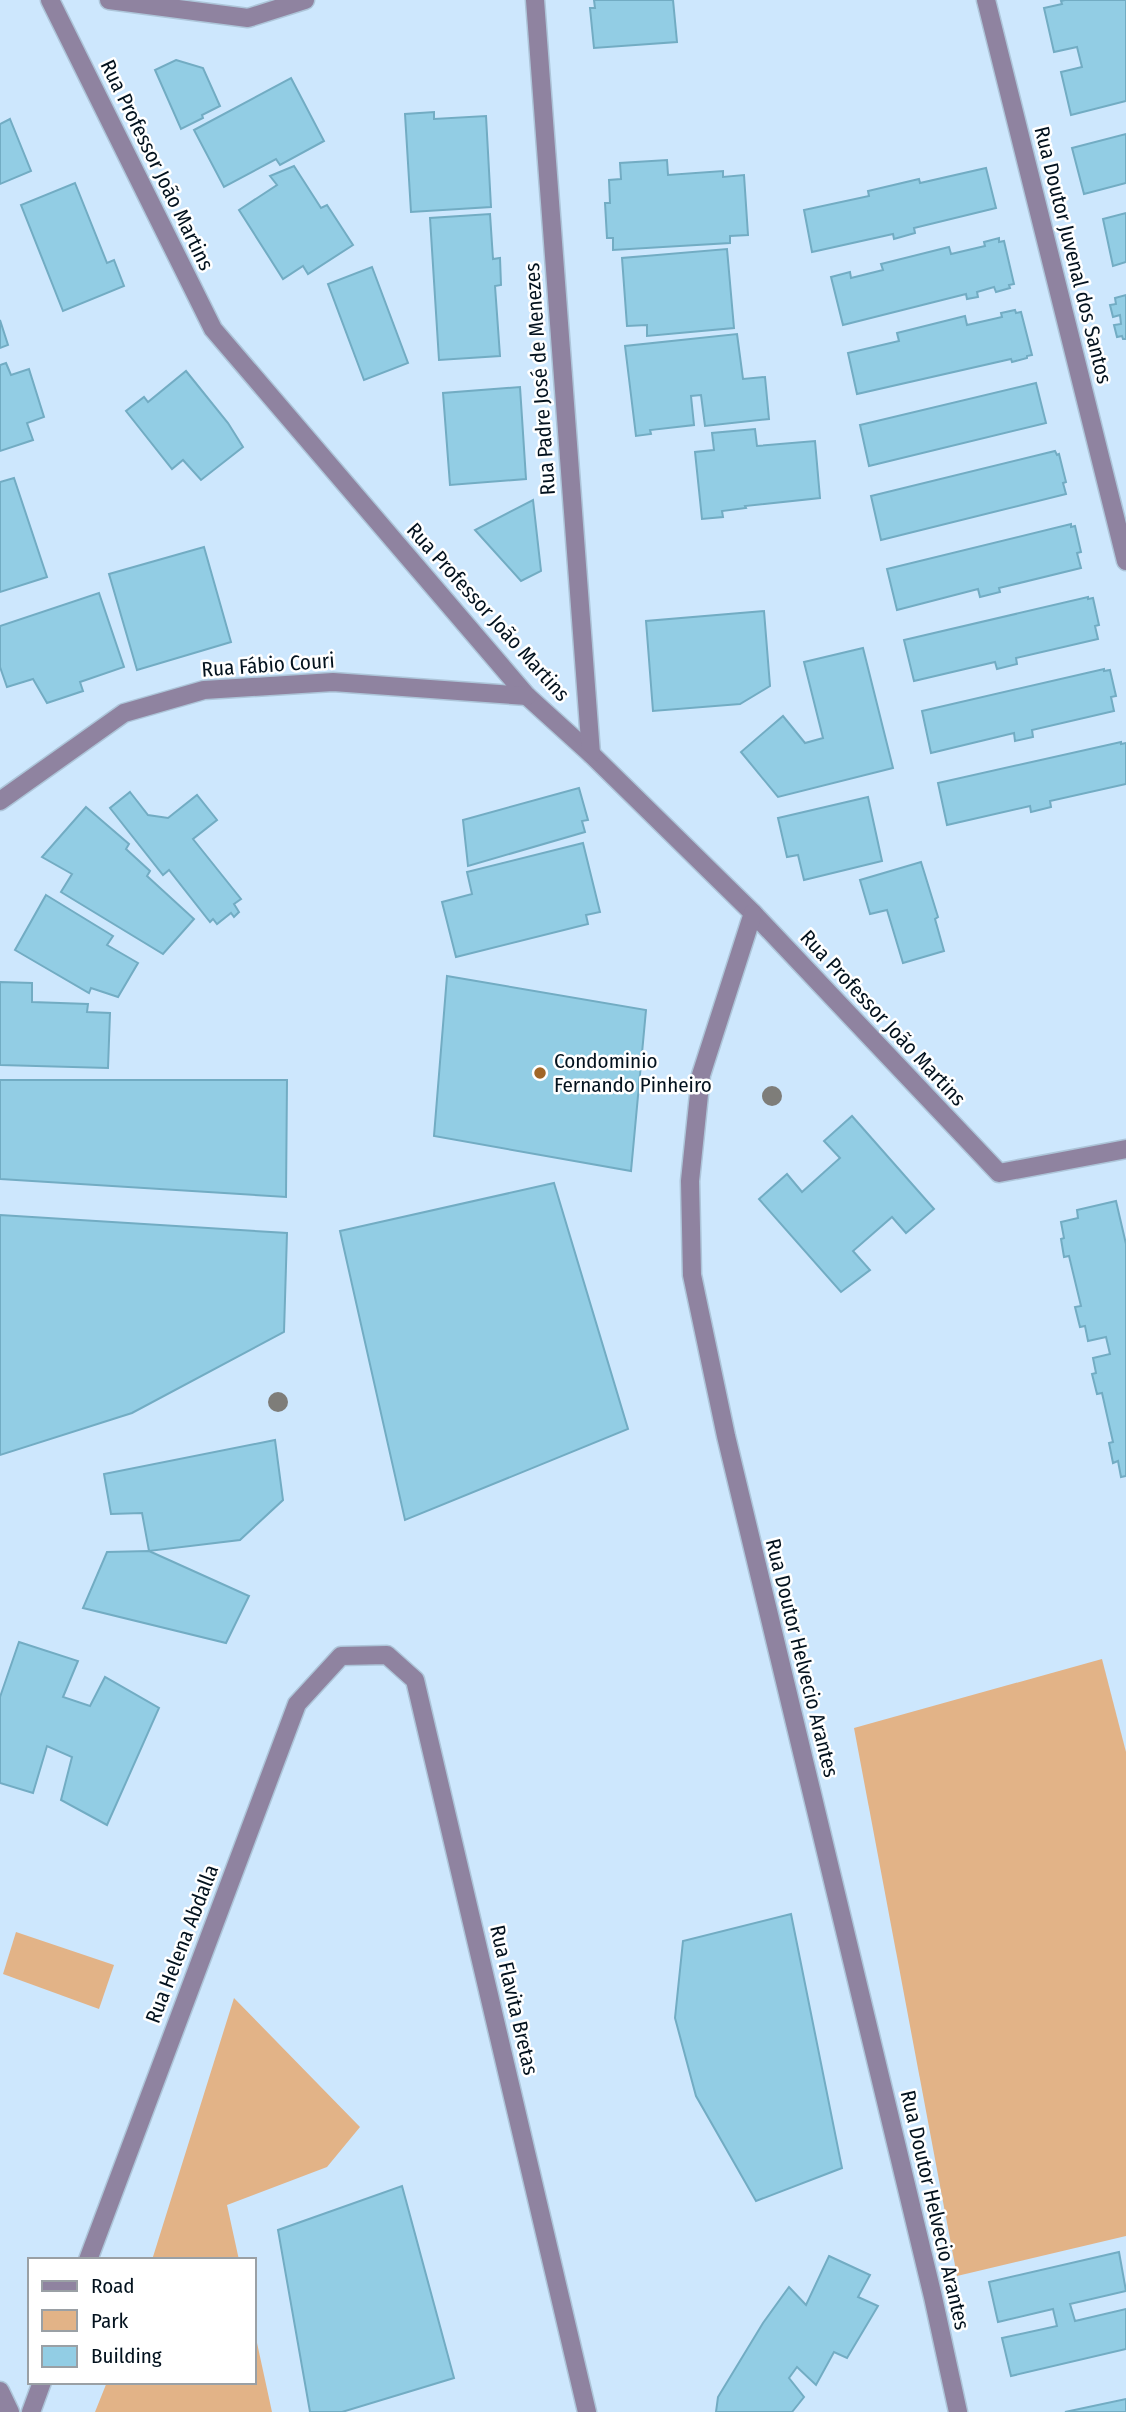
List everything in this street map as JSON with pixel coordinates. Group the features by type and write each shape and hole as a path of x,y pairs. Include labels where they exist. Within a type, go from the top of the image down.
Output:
{"street":[{"name":"Rua Professor João Martins","path":"50,0 213,329 527,696 591,754 753,913 999,1173 1126,1149"},
{"path":"109,0 248,18 305,0"},
{"name":"Rua Padre José de Menezes","path":"535,0 591,754"},
{"name":"Rua Doutor Juvenal dos Santos","path":"986,0 1126,561"},
{"name":"Rua Fábio Couri","path":"0,801 124,713 204,690 333,682 527,696"},
{"name":"Rua Doutor Helvecio Arantes","path":"753,913 701,1075 690,1181 692,1275 726,1436 930,2284 958,2412"},
{"name":"Rua Helena Abdalla","path":"89,2258 297,1704 341,1656"},
{"name":"Rua Flavita Bretas","path":"341,1656 387,1656 415,1680 587,2412"},
{"path":"31,2412 41,2384"},
{"path":"0,2391 9,2412"}],"green space":[{"path":"1102,1659 1126,1752 1126,2236 957,2276 854,1728"},
{"path":"16,1932 114,1965 99,2009 3,1974"},
{"path":"234,1998 360,2127 327,2167 227,2205 239,2258 153,2258"},
{"path":"256,2338 272,2412 95,2412 106,2384 256,2384"}],"building":[{"path":"594,0 673,0 677,42 594,48 590,8 595,8"},
{"path":"1126,0 1126,101 1071,115 1061,72 1082,67 1077,47 1054,52 1044,8 1062,4 1061,1"},
{"path":"176,60 203,68 220,106 181,129 155,70"},
{"path":"291,78 324,141 280,165 276,159 224,187 194,130"},
{"path":"434,112 434,119 486,116 491,207 411,212 405,114"},
{"path":"10,119 31,171 0,184 0,124"},
{"path":"1126,134 1126,183 1084,194 1072,148"},
{"path":"667,160 668,175 723,171 723,177 744,175 748,235 730,236 730,243 613,250 613,238 607,238 605,203 610,203 609,180 621,179 620,163"},
{"path":"294,166 321,208 327,205 353,245 308,274 303,266 283,279 239,210 277,185 270,176"},
{"path":"986,168 996,208 914,228 915,233 894,239 893,234 812,252 804,210 869,196 868,191 919,179 920,183"},
{"path":"75,183 107,263 114,260 124,286 63,311 21,205"},
{"path":"1126,213 1126,262 1113,266 1103,219"},
{"path":"490,214 493,259 500,258 501,285 495,286 500,356 439,360 430,218"},
{"path":"999,238 999,242 1004,241 1014,284 1009,285 1010,288 996,292 994,287 977,292 978,297 967,299 966,294 843,325 831,277 850,272 851,278 883,270 881,264 949,247 951,254 985,246 984,242"},
{"path":"727,249 734,328 647,336 647,325 627,326 622,258"},
{"path":"372,267 408,363 364,380 328,284"},
{"path":"1126,295 1126,339 1123,339 1122,336 1117,337 1114,325 1121,324 1120,315 1113,317 1110,305 1116,304 1115,298"},
{"path":"1015,310 1016,313 1021,312 1032,355 1027,358 1012,362 1011,359 857,394 848,353 899,341 897,333 965,316 967,325 1002,317 1001,313"},
{"path":"0,320 8,345 0,348"},
{"path":"737,334 743,379 765,377 769,419 705,426 701,395 691,396 694,425 650,430 651,434 636,436 625,346"},
{"path":"6,363 11,375 29,369 44,417 27,423 33,440 0,451 0,365"},
{"path":"186,371 228,423 243,447 201,480 183,460 172,469 126,411 144,397 148,402"},
{"path":"1036,383 1046,423 869,466 860,425"},
{"path":"520,387 526,479 450,485 443,393"},
{"path":"755,429 757,446 815,441 820,498 745,506 746,508 722,511 723,517 702,519 695,452 714,450 712,433"},
{"path":"1055,451 1059,454 1066,494 881,540 871,496"},
{"path":"14,478 47,577 0,592 0,482"},
{"path":"533,500 541,571 521,581 475,530"},
{"path":"1071,524 1071,527 1075,526 1081,552 1077,553 1081,568 999,588 1000,592 980,597 978,589 897,610 887,569"},
{"path":"204,547 231,642 137,670 109,574"},
{"path":"99,593 124,667 80,682 83,691 47,703 33,679 7,687 0,667 0,626"},
{"path":"1093,598 1099,625 1095,626 1098,639 1016,658 1017,664 997,669 995,662 914,681 904,640"},
{"path":"764,611 770,686 740,704 653,711 646,621"},
{"path":"863,648 893,768 778,797 741,752 783,716 805,743 823,738 804,662"},
{"path":"1104,669 1110,670 1116,696 1111,697 1114,711 1032,730 1033,737 1015,741 1014,733 931,753 922,711"},
{"path":"1126,743 1126,784 1050,801 1051,807 1031,812 1030,806 947,825 938,783"},
{"path":"579,788 588,820 582,821 585,832 468,866 463,820"},
{"path":"130,792 148,815 168,818 197,795 217,820 193,839 241,899 234,904 239,912 234,917 231,913 217,924 213,919 210,922 169,870 163,875 110,808"},
{"path":"868,797 882,861 804,880 798,855 787,857 778,818"},
{"path":"86,807 129,844 126,849 150,871 147,876 194,919 163,954 61,892 72,874 42,857"},
{"path":"583,843 600,912 586,915 588,924 456,957 442,902 472,894 467,872"},
{"path":"921,862 938,917 935,919 944,951 903,963 887,910 870,914 860,880"},
{"path":"46,895 113,936 107,945 138,963 118,997 91,988 89,993 15,950"},
{"name":"Condominio Fernando Pinheiro","path":"447,976 646,1010 631,1171 434,1136"},
{"path":"0,982 32,983 32,1002 88,1004 87,1012 110,1013 108,1068 0,1065"},
{"path":"0,1080 287,1080 286,1197 0,1179"},
{"path":"852,1116 934,1209 906,1233 892,1217 853,1251 870,1270 841,1292 759,1199 787,1174 802,1192 840,1158 824,1141"},
{"path":"554,1183 628,1429 405,1520 340,1231"},
{"path":"1116,1201 1126,1244 1126,1476 1121,1477 1118,1461 1113,1463 1109,1443 1113,1442 1102,1393 1097,1394 1092,1374 1096,1373 1093,1358 1110,1354 1106,1337 1088,1341 1085,1326 1080,1327 1075,1307 1081,1306 1069,1256 1064,1257 1061,1239 1064,1238 1061,1222 1078,1218 1077,1210"},
{"path":"0,1215 287,1233 284,1332 132,1413 0,1455"},
{"path":"275,1440 283,1500 240,1540 149,1551 142,1513 111,1514 104,1474"},
{"path":"149,1551 249,1596 226,1643 83,1608 107,1552"},
{"path":"19,1642 78,1661 63,1697 90,1706 105,1677 159,1708 107,1825 61,1800 72,1757 47,1746 33,1793 0,1783 0,1697"},
{"path":"791,1914 842,2168 756,2201 696,2096 675,2018 683,1941"},
{"path":"402,2186 454,2378 342,2412 310,2412 278,2230"},
{"path":"1119,2252 1126,2291 1070,2304 1075,2321 1126,2309 1126,2349 1011,2376 1002,2338 1057,2326 1053,2309 998,2322 989,2282"},
{"path":"829,2256 870,2275 858,2297 878,2306 847,2358 834,2352 816,2385 797,2367 789,2378 804,2397 792,2412 716,2412 718,2397 763,2323 789,2287 806,2305"},
{"path":"1126,2399 1126,2412 1065,2412"}],"place":[{"name":"Condominio Fernando Pinheiro","path":"540,1073"}]}
